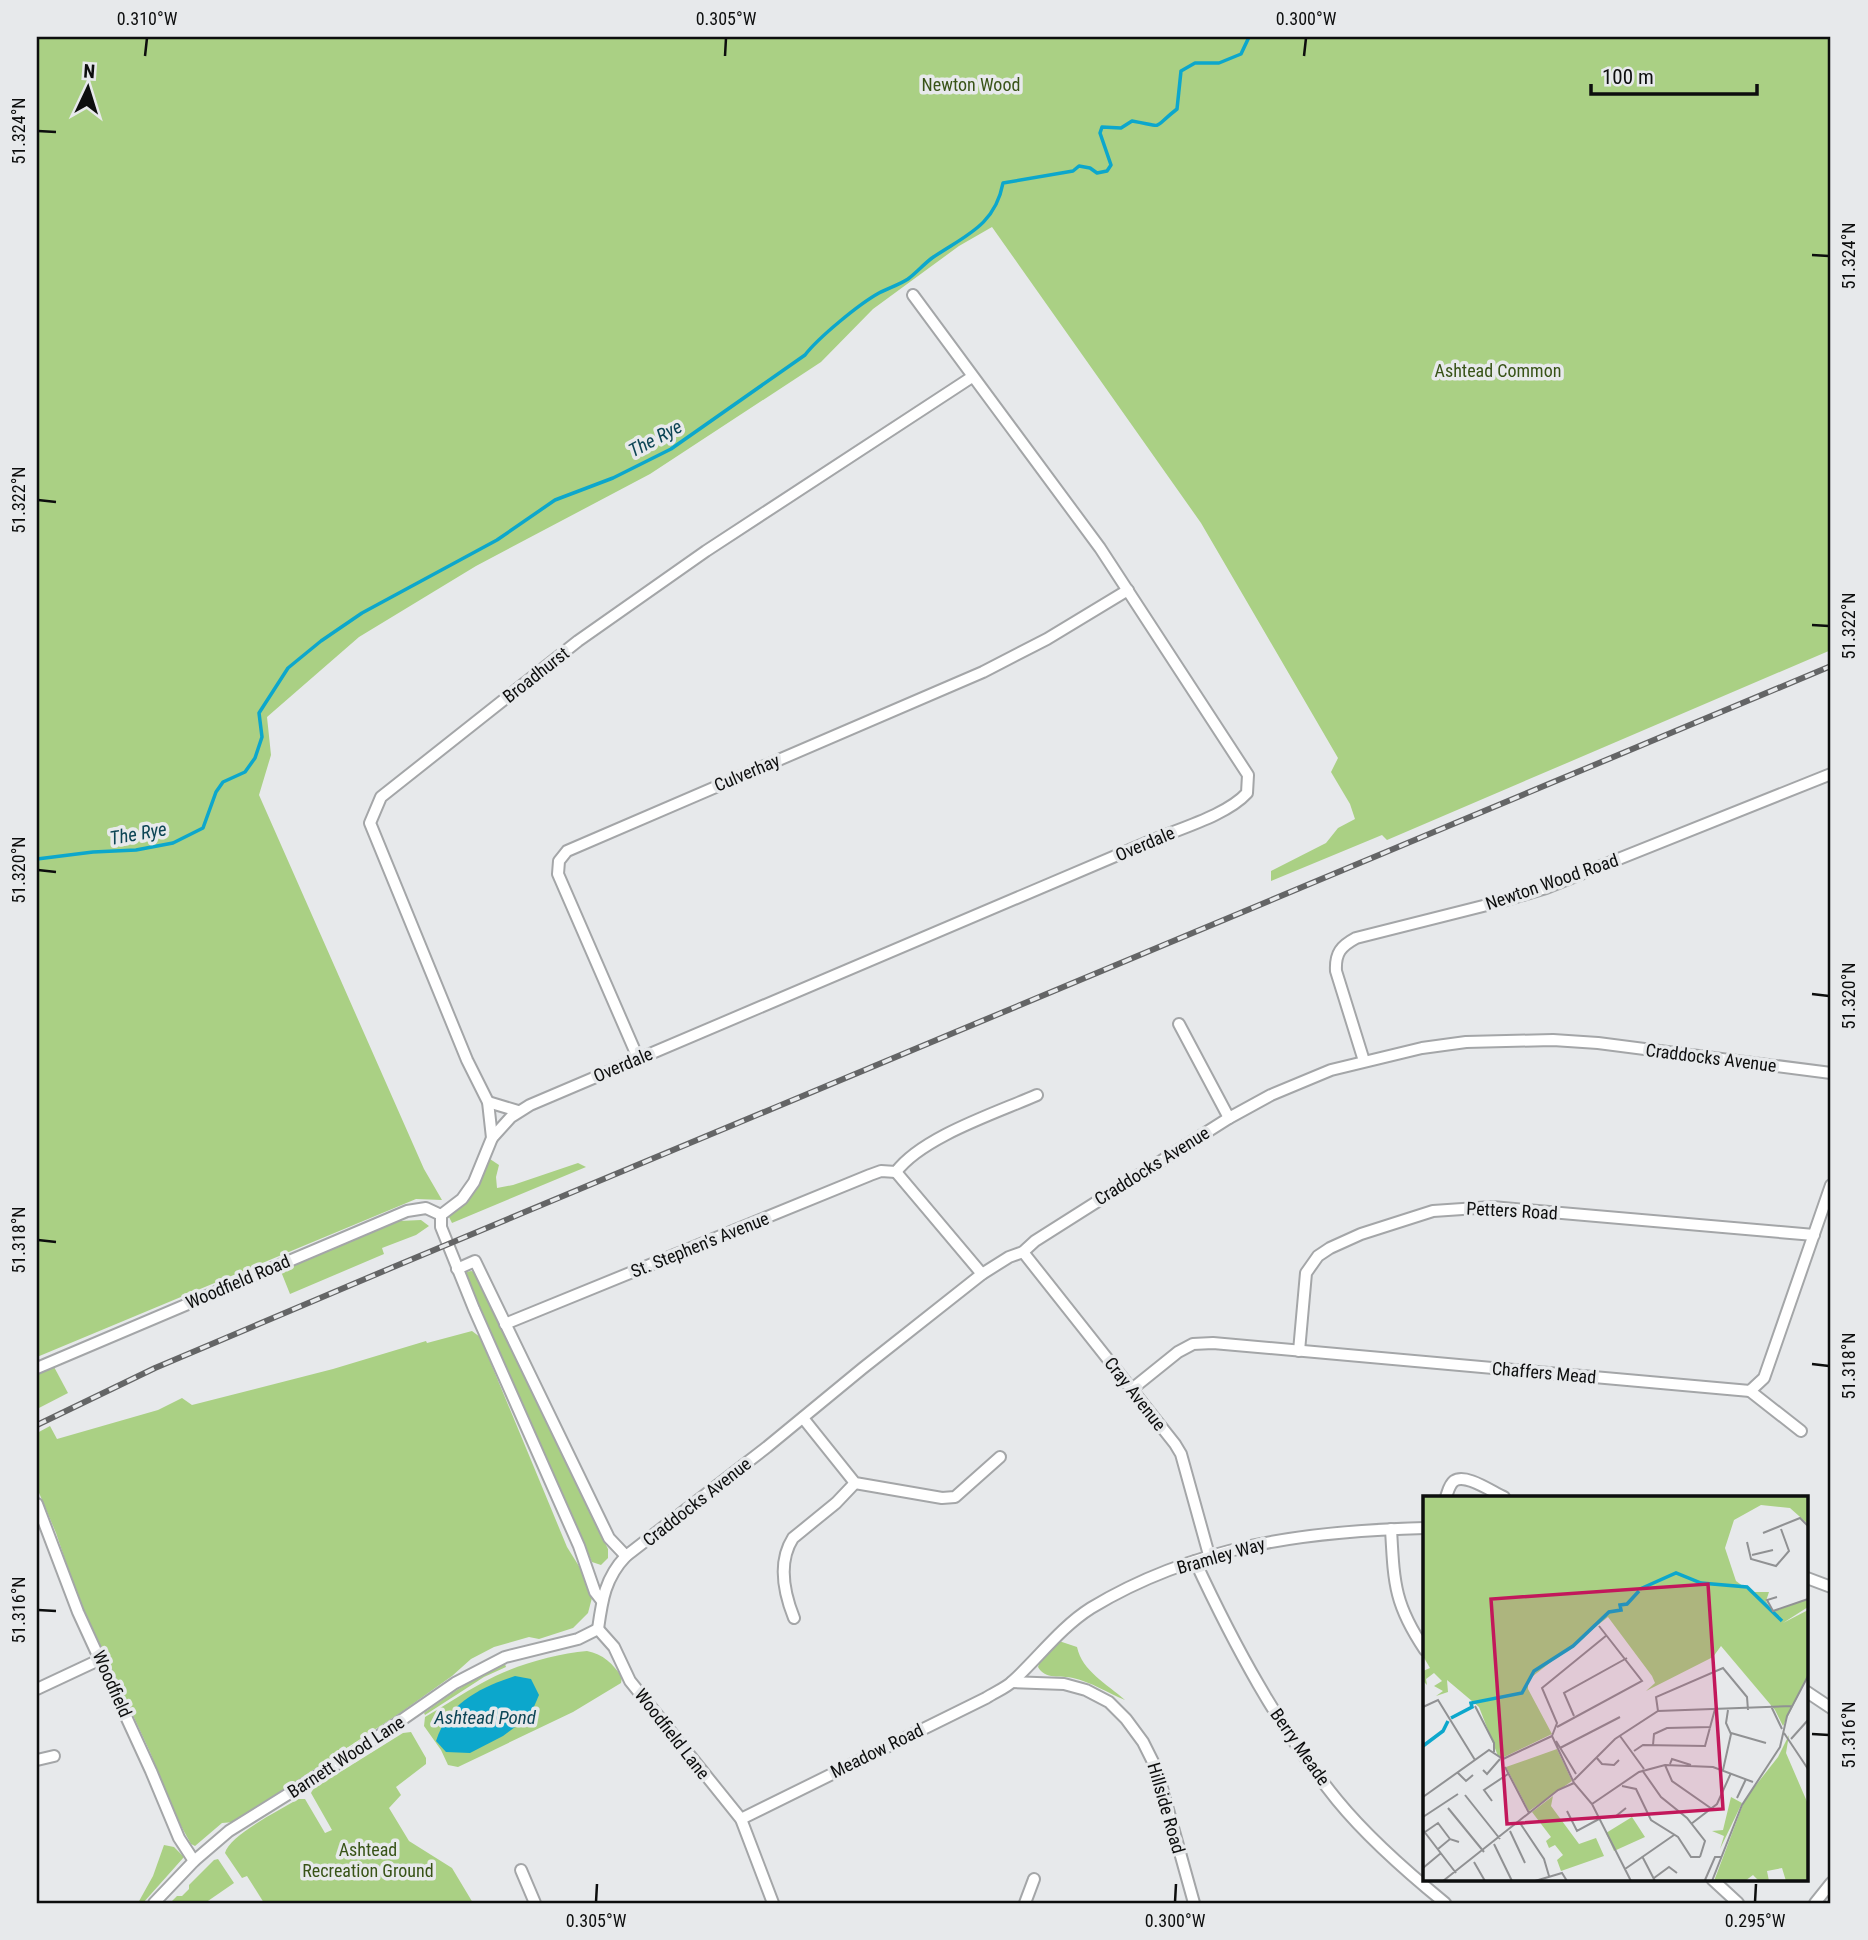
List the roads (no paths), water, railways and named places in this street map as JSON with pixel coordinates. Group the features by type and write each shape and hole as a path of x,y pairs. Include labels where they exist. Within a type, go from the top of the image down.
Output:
{"street":[{"name":"Overdale","path":"492,1138 518,1111 1153,840 1240,801 1247,793 1248,775 1128,590 913,295"},
{"name":"Broadhurst","path":"441,1215 462,1199 474,1182 492,1138 488,1102 467,1060 370,823 381,797 578,641 706,551 972,377"},
{"name":"Culverhay","path":"638,1058 558,874 559,861 566,851 983,672 1047,639 1128,590"},
{"name":"Newton Wood Road","path":"1364,1061 1336,971 1335,956 1343,945 1356,938 1546,888 1831,774"},
{"path":"1179,1024 1229,1118"},
{"name":"Craddocks Avenue","path":"601,1601 611,1574 626,1556 982,1274 1009,1257 1023,1252 1035,1241 1229,1118 1271,1095 1313,1077 1364,1061 1422,1048 1466,1042 1542,1040 1624,1046 1831,1073"},
{"path":"982,1274 896,1172 905,1159 929,1143 1037,1095"},
{"path":"488,1102 518,1111"},
{"name":"St. Stephen's Avenue","path":"505,1324 870,1175 881,1171 896,1172"},
{"path":"1801,1431 1750,1391 1764,1378 1831,1185"},
{"name":"Petters Road","path":"1299,1351 1306,1273 1318,1256 1362,1234 1433,1211 1492,1207 1814,1235"},
{"name":"Woodfield Road","path":"37,1368 407,1211 426,1208 441,1215"},
{"path":"441,1215 442,1227 457,1269 601,1601 598,1629"},
{"name":"Cray Avenue","path":"1023,1252 1181,1454 1209,1555"},
{"path":"457,1269 475,1261 609,1538 626,1556"},
{"name":"Chaffers Mead","path":"1132,1389 1178,1352 1193,1344 1213,1343 1750,1391"},
{"path":"803,1418 855,1483 955,1497 1000,1457"},
{"path":"1446,1496 1455,1480 1461,1479 1502,1496"},
{"path":"794,1618 785,1595 784,1572 789,1545 793,1538 836,1503 855,1483"},
{"name":"Woodfield","path":"38,1512 78,1612 179,1839 194,1861"},
{"name":"Bramley Way","path":"1012,1682 1039,1653 1090,1609 1126,1590 1209,1555 1296,1536 1423,1528"},
{"path":"1391,1529 1396,1596 1423,1647"},
{"name":"Berry Meade","path":"1195,1561 1222,1620 1289,1736 1338,1801 1403,1869 1445,1903"},
{"path":"585,1563 611,1574"},
{"path":"1808,1578 1831,1587"},
{"name":"Woodfield Lane","path":"598,1629 614,1647 630,1681 741,1819 773,1903"},
{"name":"Barnett Wood Lane","path":"154,1903 194,1861 229,1832 354,1754 455,1683 505,1657 578,1639 598,1629"},
{"path":"37,1689 101,1659"},
{"name":"Meadow Road","path":"741,1819 986,1698 1012,1682"},
{"name":"Hillside Road","path":"1012,1682 1064,1684 1086,1690 1109,1702 1126,1719 1143,1742 1157,1770 1194,1903"},
{"path":"1808,1693 1831,1708"},
{"path":"37,1760 54,1756"},
{"path":"521,1870 535,1903"},
{"path":"1025,1903 1034,1879"},
{"path":"1714,1881 1738,1903"},
{"path":"1815,1903 1831,1882"}],"water":[{"name":"Ashtead Pond","path":"515,1676 531,1679 539,1695 530,1716 503,1736 470,1753 446,1752 436,1741 448,1716 477,1692"}],"waterway":[{"name":"The Rye","path":"37,859 136,850 173,843 203,828 216,792 223,782 245,772 255,758 262,737 259,713 288,668 321,641 362,613 497,540 555,500 613,478 671,449 805,355 861,305 908,279 932,258 976,228 993,210 1003,183 1073,171 1079,166 1090,168 1097,173 1107,171 1111,165 1100,133 1102,127 1121,128 1132,121 1160,124 1177,109 1181,71 1195,63 1219,63 1241,54 1249,37"}],"railway":[{"path":"37,1425 155,1368 391,1268 1831,666"}],"park label":[{"name":"Newton Wood","path":"971,85"},
{"name":"Ashtead Common","path":"1498,371"},
{"name":"Ashtead Recreation Ground","path":"368,1860"}]}
